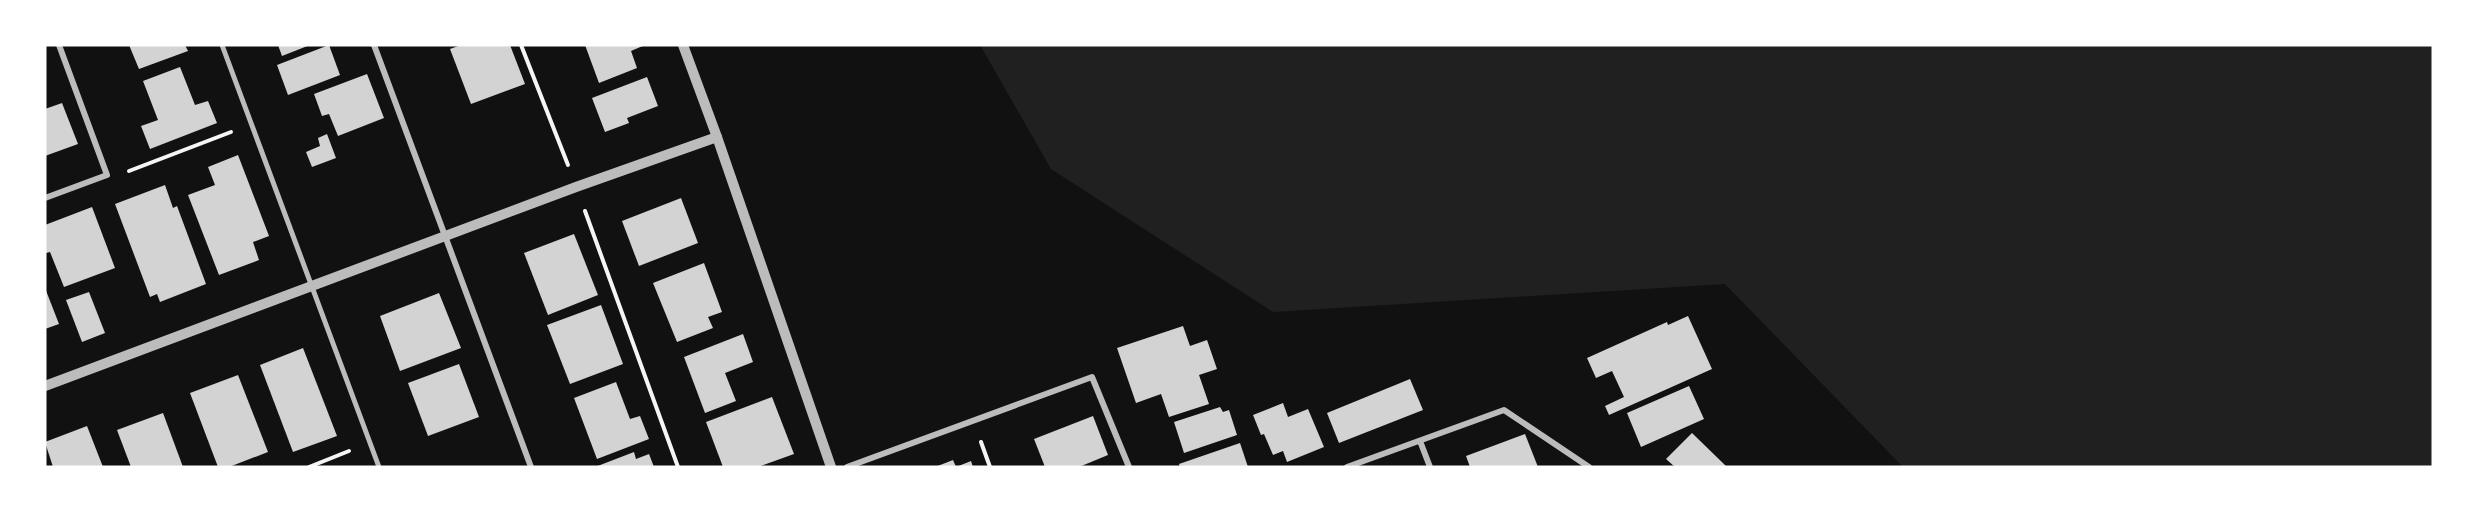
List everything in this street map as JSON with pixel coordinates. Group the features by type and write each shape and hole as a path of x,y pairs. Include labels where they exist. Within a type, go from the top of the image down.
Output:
{"street":[{"path":"45,198 107,174 59,45"},
{"path":"222,45 379,467"},
{"path":"374,45 531,467"},
{"path":"682,45 717,137 831,467"},
{"path":"45,386 576,187 717,137"},
{"path":"846,467 1092,377 1129,467"},
{"path":"1347,467 1504,410 1589,467"},
{"path":"1420,441 1430,467"}],"path":[{"path":"521,45 576,187 678,467"},
{"path":"107,174 135,171 251,123"},
{"path":"309,467 370,443"}],"shaded area":[{"path":"980,45 2433,45 2433,467 1903,467 1725,284 1273,312 1051,169"}],"building":[{"path":"129,45 185,45 188,51 139,69"},
{"path":"278,45 310,45 282,56"},
{"path":"329,45 340,75 288,95 277,65"},
{"path":"461,45 510,45 525,84 471,104 450,49"},
{"path":"585,45 645,45 631,51 637,68 599,83"},
{"path":"180,67 195,105 208,101 217,123 150,149 141,126 158,120 143,81"},
{"path":"367,74 384,118 338,136 329,114 322,116 314,94"},
{"path":"647,77 658,106 627,118 629,123 605,132 592,98"},
{"path":"62,103 78,144 45,156 45,109"},
{"path":"327,134 336,158 312,167 306,152 320,146 318,138"},
{"path":"238,155 269,236 253,242 259,260 219,275 188,195 215,185 208,167"},
{"path":"165,185 173,208 177,206 206,284 160,302 157,294 150,297 115,204"},
{"path":"681,198 698,243 639,266 622,221"},
{"path":"92,207 115,268 64,287 50,252 45,251 45,225"},
{"path":"574,234 598,295 548,315 524,253"},
{"path":"704,263 722,312 708,317 713,328 677,342 653,283"},
{"path":"45,288 59,324 45,329"},
{"path":"89,292 105,333 82,342 66,300"},
{"path":"439,293 461,348 400,371 380,316"},
{"path":"601,305 623,364 570,384 547,325"},
{"path":"1688,316 1712,369 1609,415 1605,406 1624,397 1612,371 1596,378 1587,358 1667,322 1668,325"},
{"path":"1183,326 1190,346 1207,340 1217,369 1199,375 1209,404 1169,417 1161,394 1136,403 1117,348"},
{"path":"743,334 753,362 725,373 736,401 705,413 684,357"},
{"path":"303,348 337,436 293,452 260,365"},
{"path":"459,364 479,417 428,436 408,383"},
{"path":"238,375 268,452 229,467 218,467 190,393"},
{"path":"1410,379 1423,410 1339,443 1327,413"},
{"path":"616,382 630,419 640,416 649,439 597,459 574,398"},
{"path":"1689,386 1704,419 1641,447 1627,413"},
{"path":"772,397 794,454 758,467 723,467 706,422"},
{"path":"1283,403 1288,417 1308,409 1324,447 1287,462 1283,451 1273,455 1253,415"},
{"path":"1220,407 1223,412 1229,410 1237,435 1184,453 1174,422"},
{"path":"163,413 183,467 131,467 117,430"},
{"path":"1093,416 1108,455 1079,467 1045,467 1034,439"},
{"path":"87,426 103,467 53,467 45,442"},
{"path":"1692,433 1727,467 1675,467 1666,459"},
{"path":"1525,434 1538,467 1470,467 1466,456"},
{"path":"1240,443 1248,467 1180,467 1179,464"},
{"path":"634,452 636,459 649,454 654,467 595,467"},
{"path":"953,460 956,467 935,467"},
{"path":"971,461 973,467 956,467"}]}
